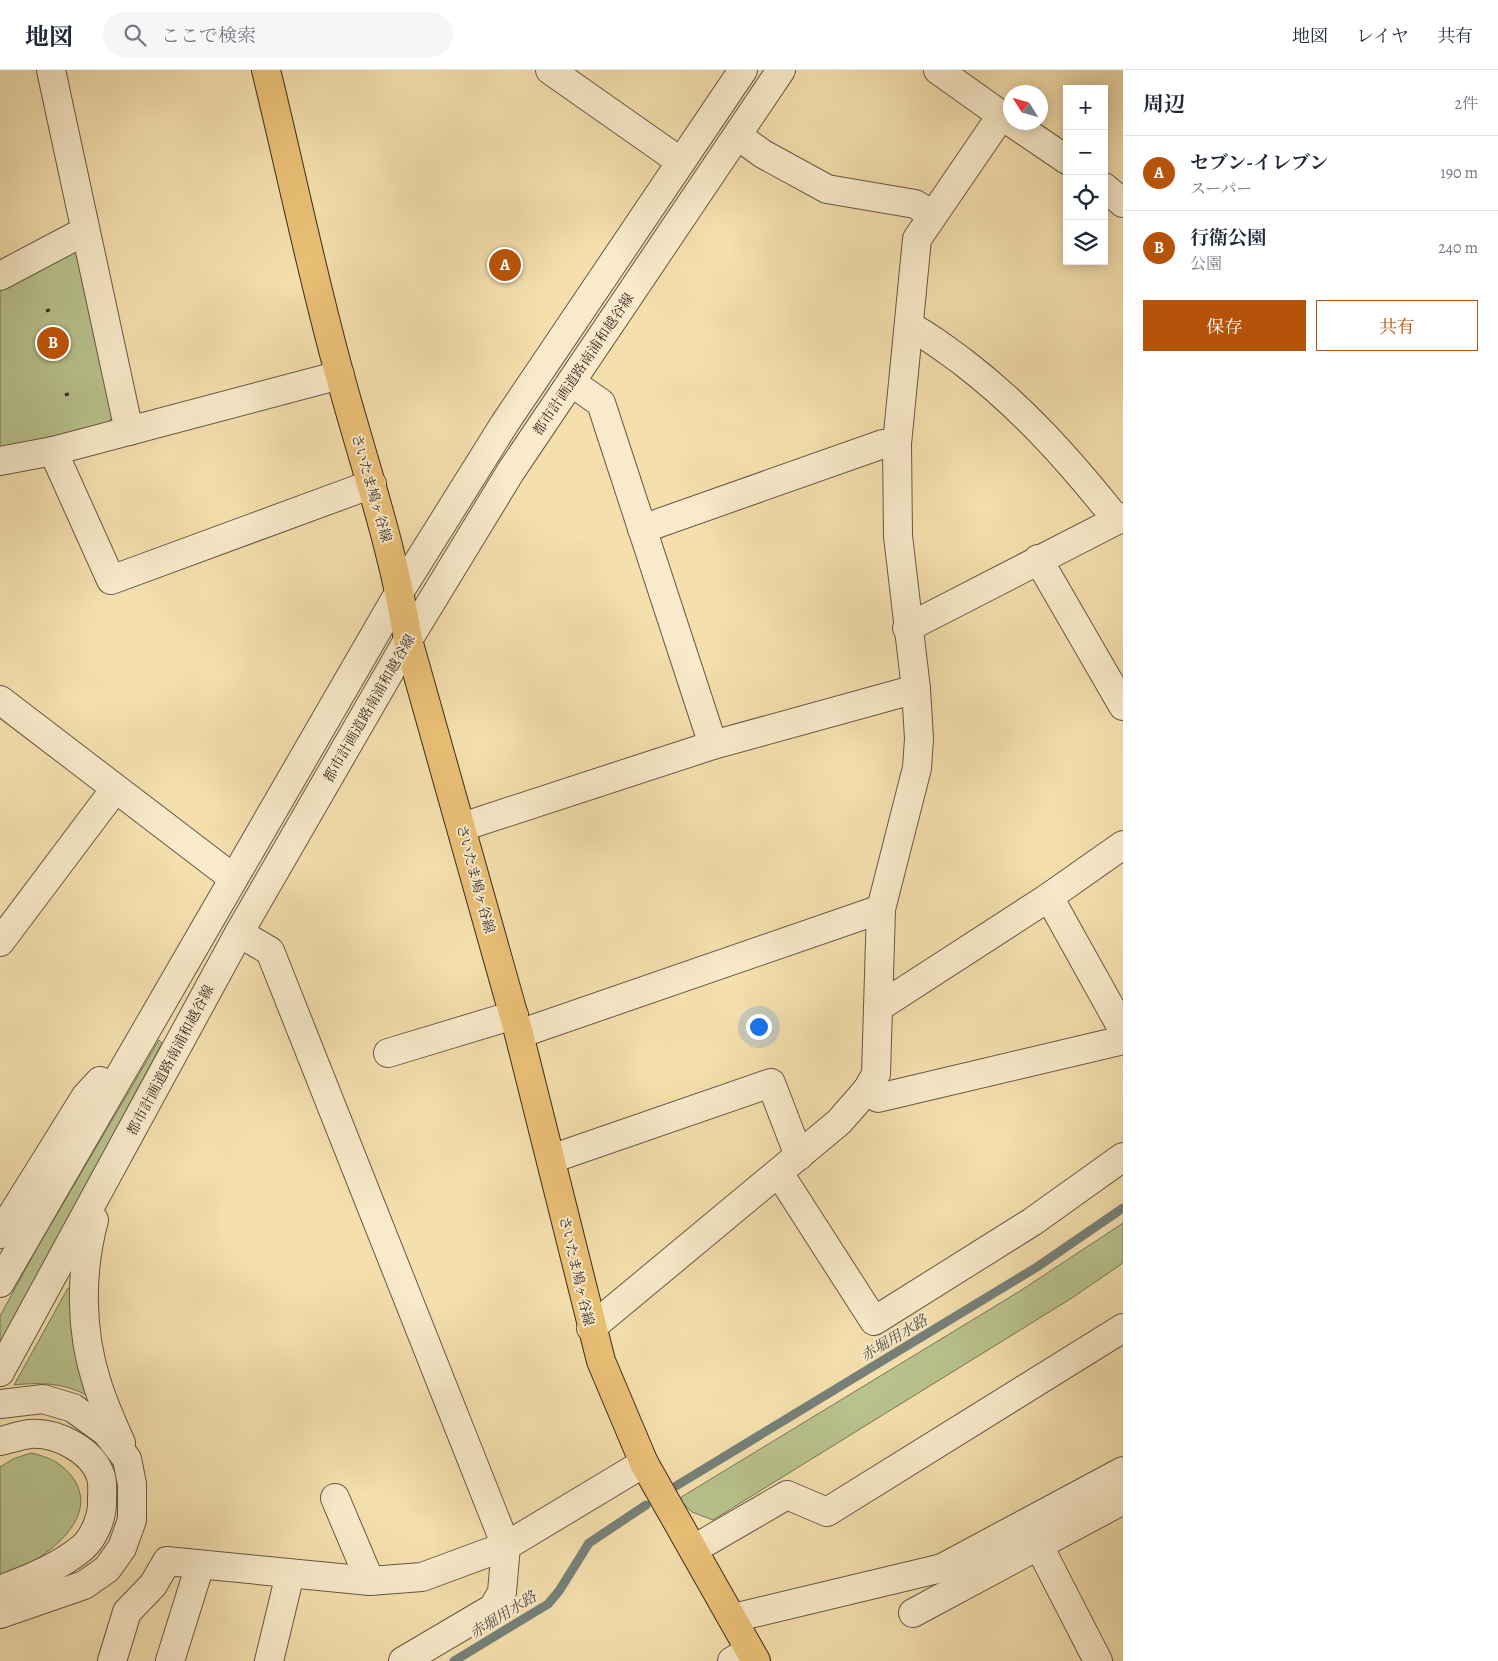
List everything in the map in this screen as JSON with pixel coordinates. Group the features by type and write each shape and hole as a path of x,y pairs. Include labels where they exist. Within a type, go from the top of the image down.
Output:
{"main road":[{"name":"さいたま鳩ヶ谷線","path":"266,70 340,375 372,484 400,591 408,640 516,1024 600,1360 644,1463 732,1618 746,1658"}],"street":[{"path":"51,70 129,432"},
{"path":"550,70 681,162"},
{"path":"0,1283 400,591 505,423 743,70"},
{"name":"都市計画道路南浦和越谷線","path":"0,1372 239,932 408,640 511,471 781,70"},
{"path":"938,70 1003,117"},
{"path":"591,1328 839,1122 867,1090 876,1074 881,909 917,768 919,739 916,689 907,628 898,536 898,444 917,239 933,215 1003,125"},
{"path":"1022,130 1063,157"},
{"path":"738,136 763,154 827,189 915,204 933,215"},
{"path":"1108,191 1123,204"},
{"path":"0,276 86,231"},
{"path":"907,628 1120,518 1045,434 984,378 927,335 909,326"},
{"path":"0,461 53,452 340,375"},
{"path":"571,382 601,403 713,745"},
{"path":"642,529 883,444 898,444"},
{"path":"53,452 111,580 372,484"},
{"path":"1038,559 1123,706"},
{"path":"462,827 713,745 916,689"},
{"path":"0,700 233,878"},
{"path":"0,942 115,789"},
{"path":"879,1007 1049,897 1123,845"},
{"path":"1049,897 1123,1030"},
{"path":"388,1053 516,1024 881,909"},
{"path":"239,932 270,951 506,1546 502,1592 493,1608 403,1661"},
{"path":"0,1234 86,1096 141,1038"},
{"path":"867,1090 878,1098 1123,1040"},
{"path":"551,1159 771,1083 789,1164 874,1321 1032,1222 1123,1157"},
{"path":"0,1614 84,1585 107,1570 122,1548 132,1520 132,1484 127,1459 96,1381 83,1312 86,1250 103,1185"},
{"path":"694,1549 787,1495 827,1512 1123,1328"},
{"path":"0,1404 43,1399 73,1408 106,1432 127,1459"},
{"path":"0,1441 31,1434 56,1437 76,1446 93,1462 101,1477 103,1506 97,1527 83,1547 45,1571 0,1590"},
{"path":"112,1661 127,1612 153,1585 168,1561 370,1582 422,1577 506,1546 644,1463"},
{"path":"732,1618 942,1568 1123,1471"},
{"path":"335,1498 370,1582"},
{"path":"913,1613 1123,1500"},
{"path":"1039,1546 1098,1661"},
{"path":"170,1661 200,1564"},
{"path":"270,1661 290,1574"}],"path":[{"path":"46,311 52,309"},
{"path":"65,395 71,393"}],"green space":[{"path":"71,245 84,255 120,405 106,426 0,449 0,281"},
{"path":"159,1040 162,1043 0,1346 0,1316 36,1250"},
{"path":"1123,1223 1123,1263 1072,1298 713,1520 692,1512 678,1499 1020,1291"},
{"path":"68,1288 71,1289 88,1396 70,1388 52,1384 14,1385"},
{"path":"31,1453 55,1461 69,1473 80,1494 80,1510 73,1526 47,1552 31,1563 0,1578 0,1467 13,1459"}],"waterway":[{"name":"赤堀用水路","path":"676,1486 1037,1267 1123,1208"},
{"name":"赤堀用水路","path":"454,1661 548,1604 559,1591 589,1543 646,1505"}],"place":[{"name":"セブン-イレブン","path":"505,265"},
{"name":"行衛公園","path":"53,343"}]}
